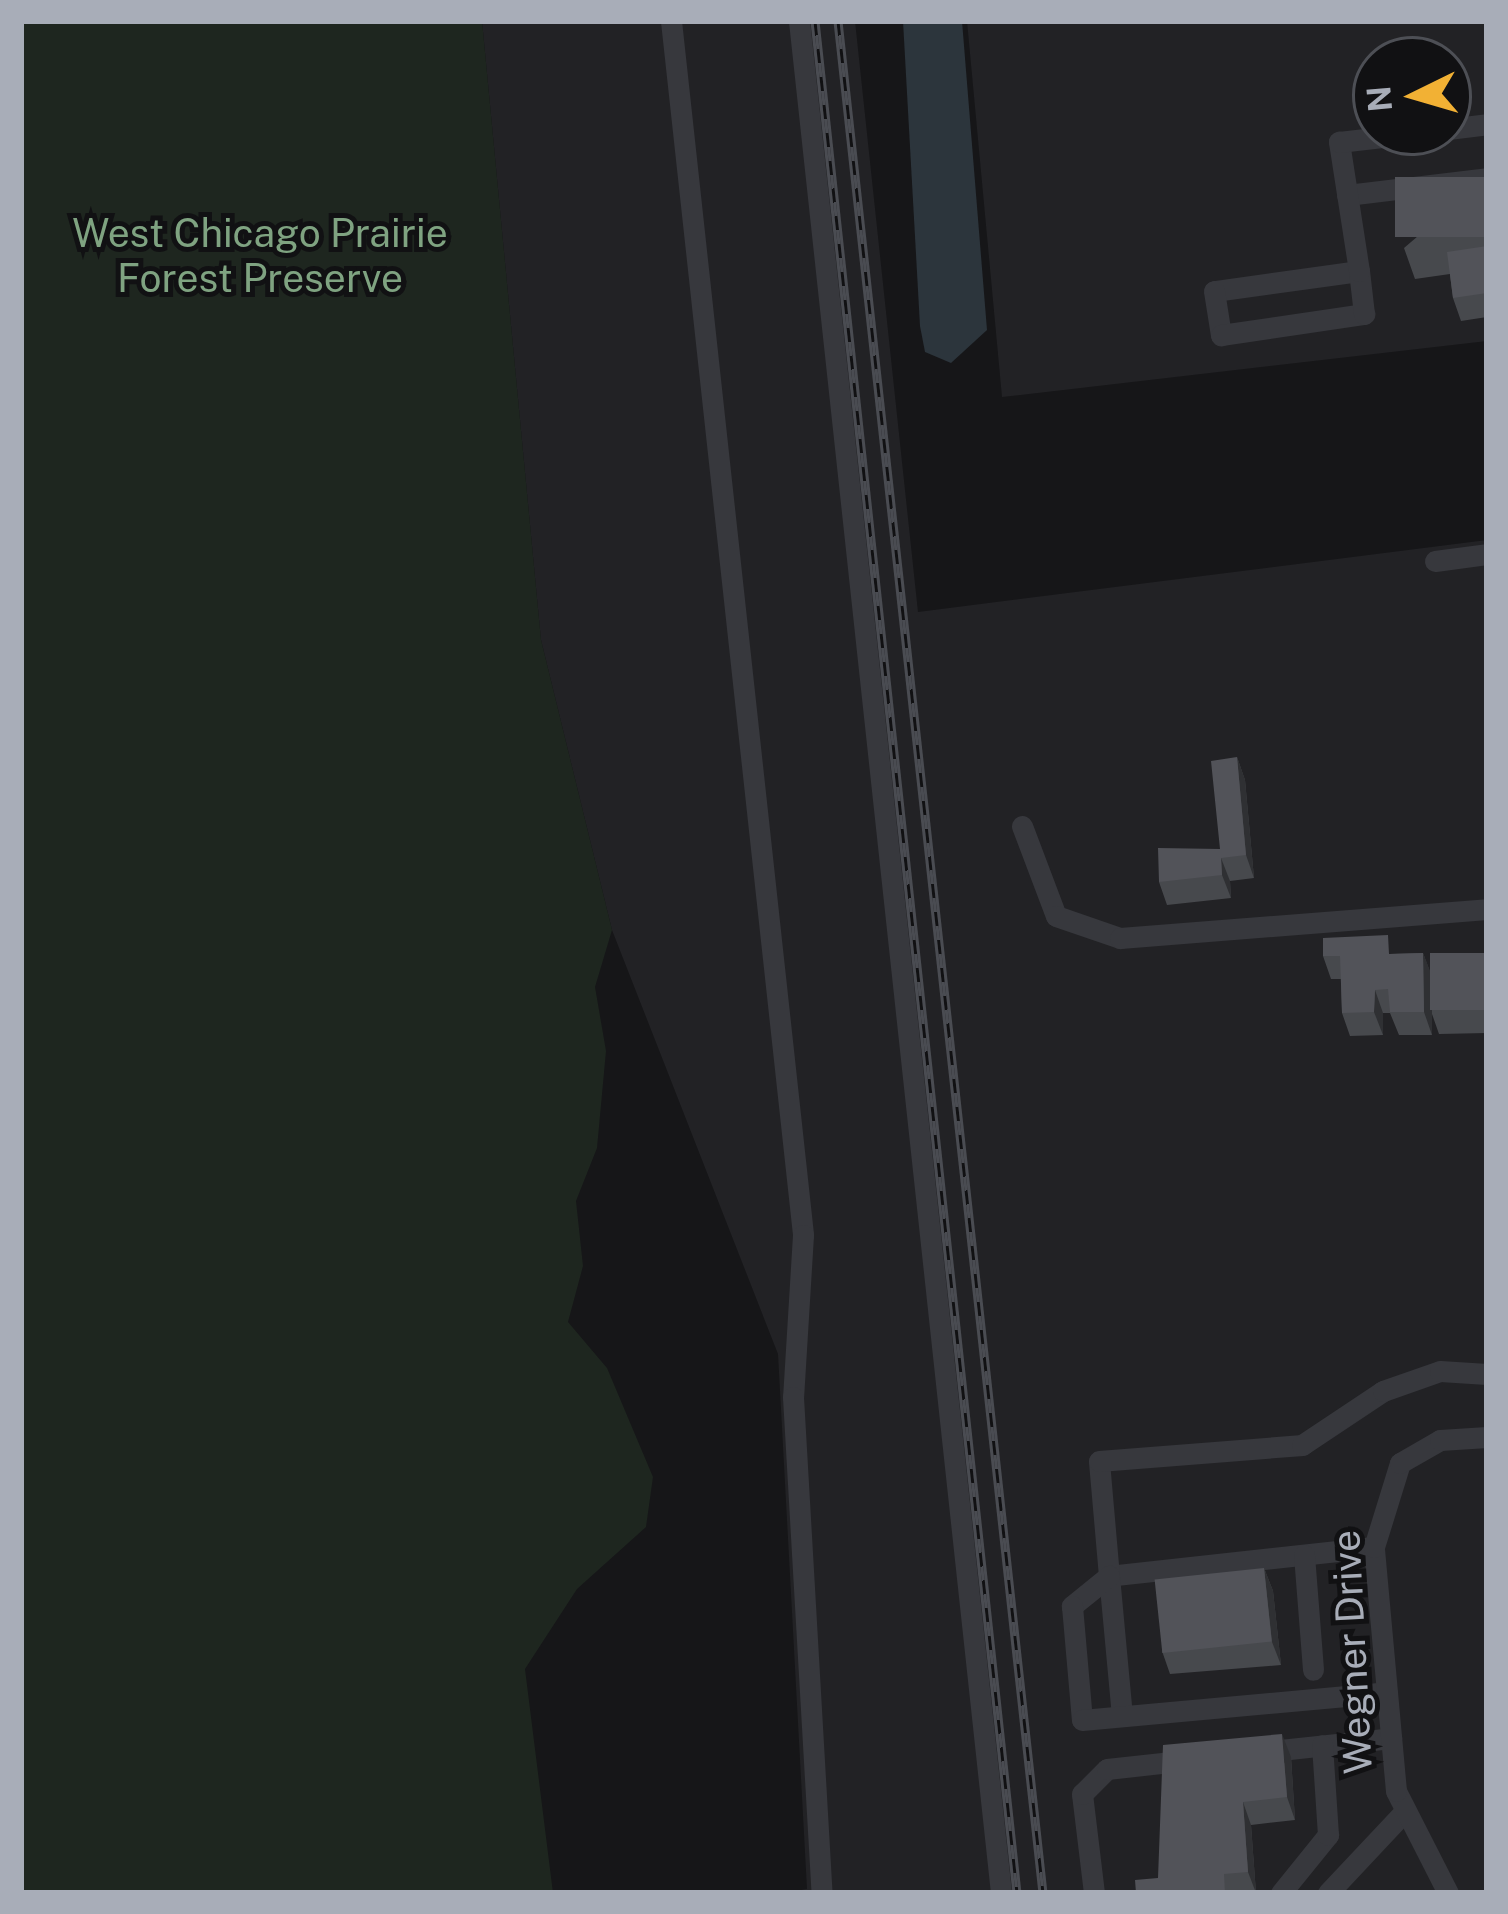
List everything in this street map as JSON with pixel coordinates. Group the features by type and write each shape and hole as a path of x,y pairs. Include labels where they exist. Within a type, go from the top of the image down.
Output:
{"street":[{"path":"671,21 803,1234 794,1397 822,1893"},
{"path":"799,21 1001,1893"},
{"path":"1352,141 1340,142 1359,272 1364,314 1221,335 1214,291 1359,272"},
{"path":"1348,195 1487,178"},
{"path":"1435,561 1487,554"},
{"path":"1022,826 1056,916 1120,938 1487,909"},
{"path":"1122,1716 1099,1461 1302,1445 1383,1391 1440,1371 1487,1374"},
{"name":"Wegner Drive","path":"1400,1801 1374,1547 1400,1462 1440,1441 1487,1437"},
{"path":"1374,1547 1109,1576 1072,1606 1082,1720 1387,1692"},
{"path":"1304,1555 1313,1670"},
{"path":"1094,1893 1082,1794 1107,1769 1391,1738"},
{"path":"1281,1893 1328,1835 1322,1745"},
{"path":"1328,1893 1400,1801 1448,1893"}],"shaded area":[{"path":"482,21 855,21 918,612 1487,540 1487,1893 785,1893 807,1889 778,1354 612,930 541,640"},
{"path":"903,21 962,21 987,330 951,363 925,352 920,326"},
{"path":"967,21 1487,21 1487,341 1002,397"}],"green space":[{"name":"West Chicago Prairie Forest Preserve","path":"21,21 482,21 541,640 612,930 595,987 606,1051 597,1148 576,1201 583,1266 568,1322 607,1368 653,1477 646,1527 577,1589 525,1669 553,1893 21,1893"}],"building":[{"path":"1395,177 1487,177 1487,237 1395,237"},
{"path":"1487,246 1487,293 1453,298 1447,252"},
{"path":"1237,757 1246,855 1221,858 1222,875 1159,882 1158,848 1220,849 1211,761"},
{"path":"1388,935 1389,954 1423,953 1424,1012 1390,1012 1388,989 1375,990 1374,1012 1342,1013 1340,956 1323,956 1323,938"},
{"path":"1430,953 1487,953 1487,1010 1430,1010"},
{"path":"1264,1568 1272,1642 1162,1653 1155,1579"},
{"path":"1282,1734 1287,1797 1243,1802 1248,1872 1224,1874 1225,1893 1136,1893 1135,1880 1158,1878 1163,1745"}],"railway":[{"path":"815,21 1017,1893"},
{"path":"838,21 1043,1893"}]}
